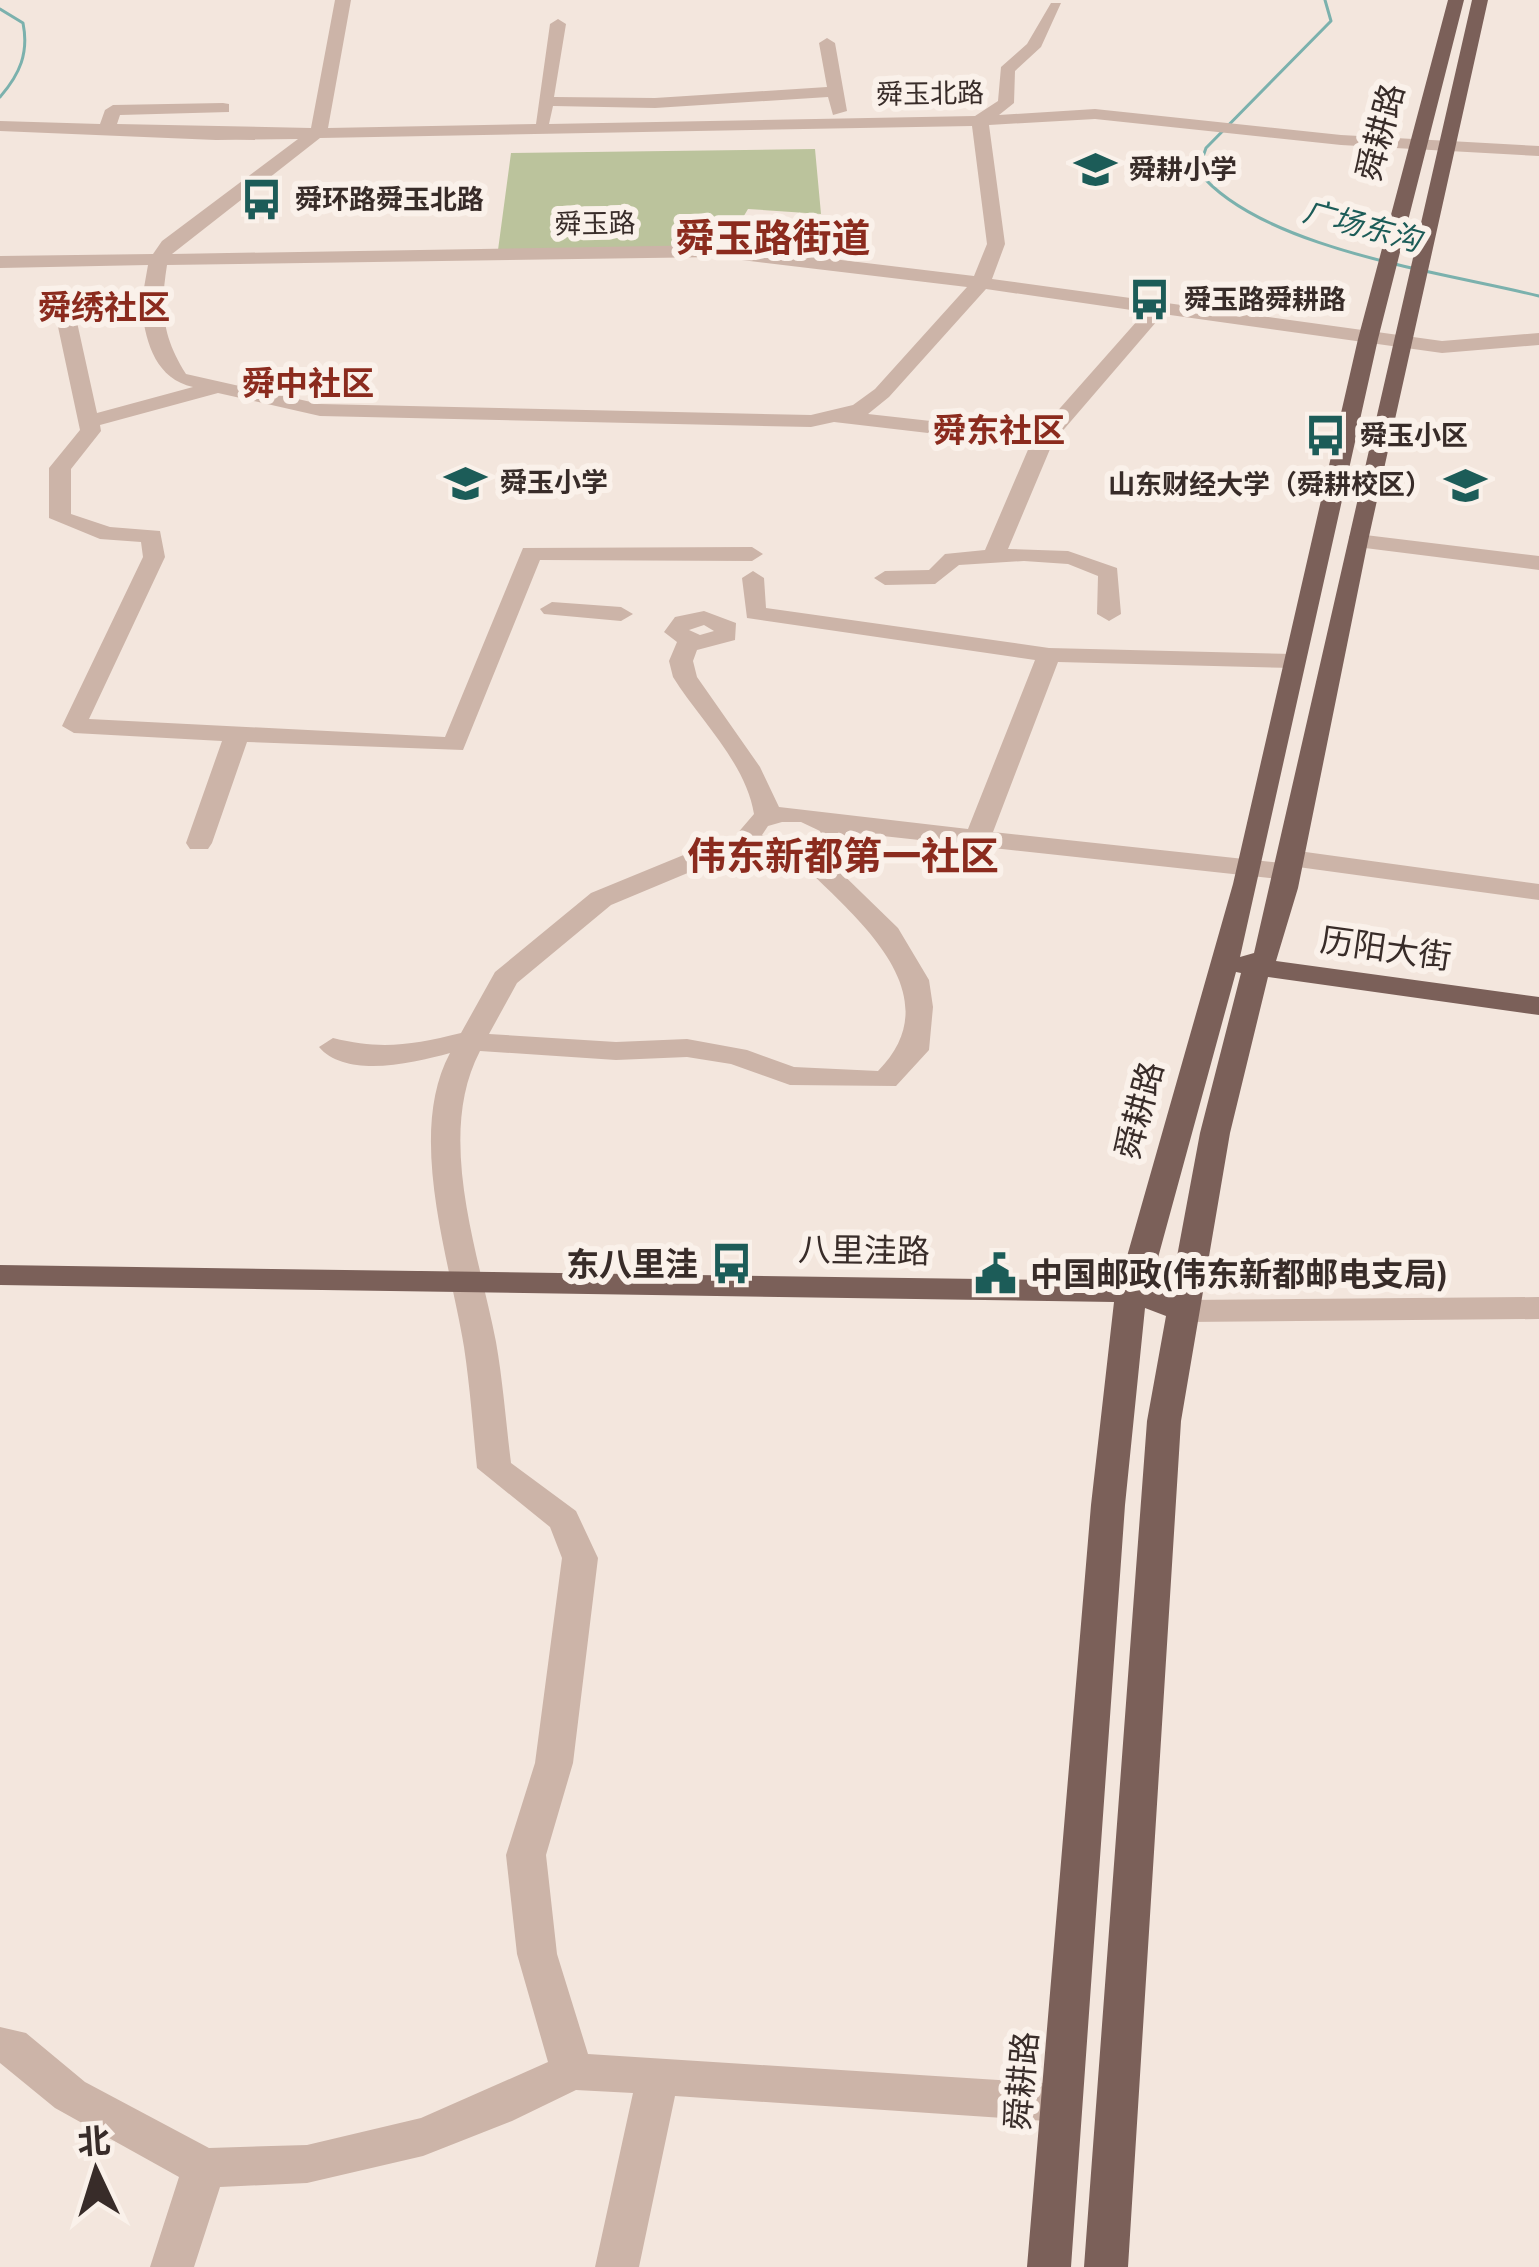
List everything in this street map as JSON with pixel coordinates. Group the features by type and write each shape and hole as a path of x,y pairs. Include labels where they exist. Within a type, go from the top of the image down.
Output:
{"main road":[{"name":"舜耕路","path":"1049,2267 1130,1301 1247,876 1368,339 1456,0"},
{"name":"舜耕路","path":"1106,2267 1164,1421 1215,1133 1288,873 1357,541 1480,0"},
{"name":"历阳大街","path":"1226,956 1539,997"},
{"name":"历阳大街","path":"1262,961 1539,1006"},
{"name":"八里洼路","path":"0,1274 468,1291"},
{"name":"八里洼路","path":"0,1292 468,1291 1130,1301 1186,1311"}],"street":[{"path":"343,0 319,130 169,245 158,260 152,304 156,342 179,378 320,410 670,420 811,421 860,410 882,393 981,283 996,244 980,120 1006,103 1007,70 1034,47 1056,6"},
{"path":"542,127 558,24"},
{"path":"827,43 842,123"},
{"path":"546,101 640,106 735,95 836,92"},
{"path":"106,129 113,110 223,108"},
{"name":"舜玉北路","path":"0,126 216,135 1095,114 1539,151"},
{"name":"舜玉路","path":"0,262 679,250 778,255 1368,339 1477,346 1539,339"},
{"path":"152,304 64,308 91,431 60,468 60,518 108,534 152,536 154,557 74,726 454,745 531,553 753,566 755,613"},
{"path":"994,556 1042,440 1158,308"},
{"path":"89,422 214,388"},
{"path":"832,416 1042,440"},
{"path":"1357,541 1539,563"},
{"path":"886,578 935,578 953,559 1047,554 1087,559 1109,573 1109,614"},
{"path":"552,609 621,614"},
{"path":"333,1047 348,1056 422,1052 473,1041 616,1051 687,1048 737,1056 790,1076 886,1080 915,1050 919,1007 915,980 888,934 810,857 780,858 762,832 768,807 685,677 681,661 689,642 676,632 678,625 696,618 718,620 755,613 1049,655 1294,661"},
{"path":"977,839 1049,655"},
{"path":"199,843 237,734"},
{"path":"572,2071 537,1954 526,1855 554,1762 580,1558 564,1520 494,1468 482,1350 445,1159 454,1073 505,978 601,899 806,814 831,830 1247,876 1288,873 1539,892"},
{"path":"831,830 977,839 1247,876"},
{"path":"810,857 831,830"},
{"path":"1186,1311 1539,1309"},
{"path":"4,2048 70,2095 204,2168 308,2164 422,2137 497,2108 572,2071 1061,2103"},
{"path":"616,2267 658,2074"},
{"path":"172,2267 204,2168"}],"green space":[{"path":"815,149 821,214 748,209 726,246 498,250 511,153"}],"waterway":[{"name":"广场东沟","path":"1325,0 1331,21 1206,148 1198,171 1226,198 1308,238 1355,254 1539,296"},
{"path":"0,9 23,23 25,44 18,71 0,97"}],"place":[{"name":"舜耕小学","path":"1095,170"},
{"name":"舜环路舜玉北路","path":"261,200"},
{"name":"舜玉路舜耕路","path":"1150,300"},
{"name":"舜玉小区","path":"1326,436"},
{"name":"舜玉小学","path":"466,483"},
{"name":"山东财经大学（舜耕校区）","path":"1466,485"},
{"name":"东八里洼","path":"732,1264"},
{"name":"中国邮政(伟东新都邮电支局)","path":"996,1274"}],"district":[{"name":"舜玉路街道","path":"773,238"},
{"name":"舜绣社区","path":"104,307"},
{"name":"舜中社区","path":"308,383"},
{"name":"舜东社区","path":"999,430"},
{"name":"伟东新都第一社区","path":"843,856"}]}
